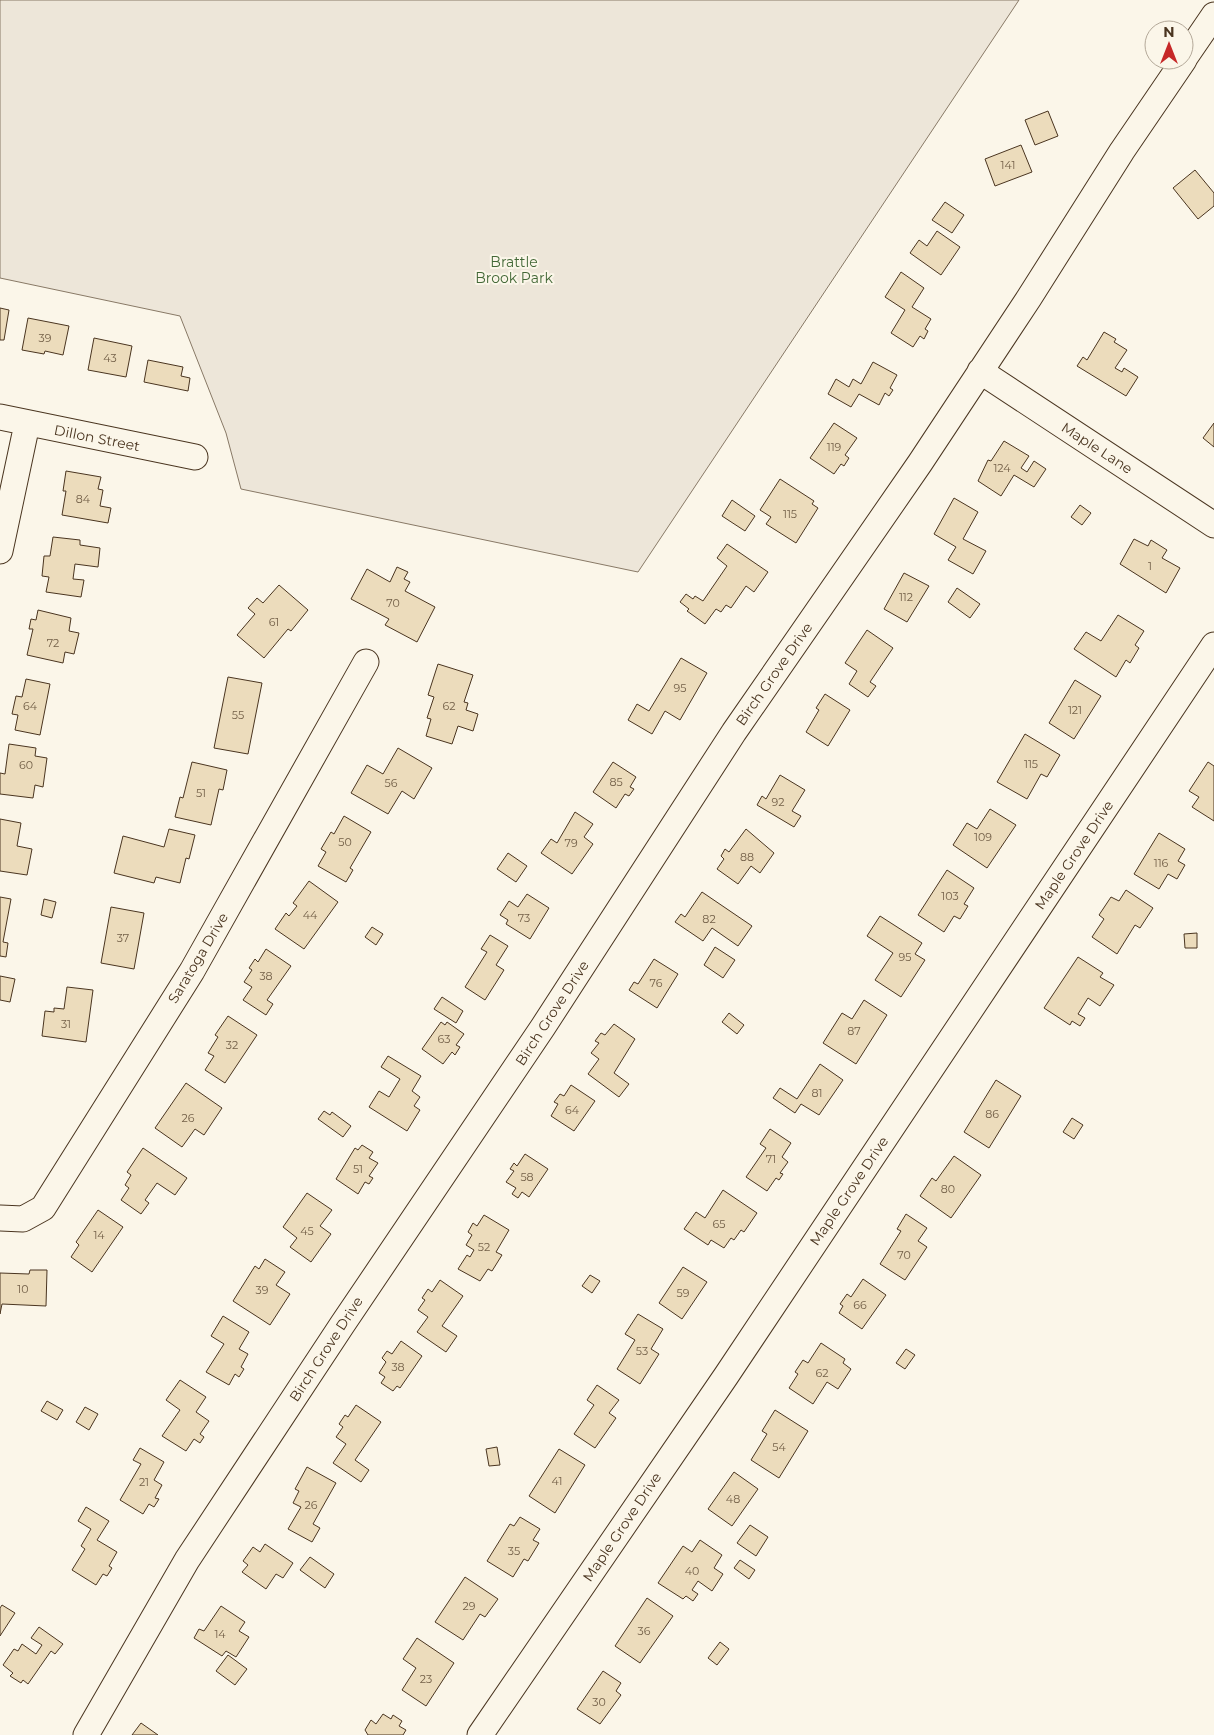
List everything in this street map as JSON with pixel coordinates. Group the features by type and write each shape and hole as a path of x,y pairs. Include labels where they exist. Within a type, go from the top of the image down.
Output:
{"street":[{"name":"Birch Grove Drive","path":"1194,45 1214,15"},
{"name":"Birch Grove Drive","path":"86,1735 187,1560 543,1027 734,732 980,372 1177,70"},
{"name":"Maple Lane","path":"980,372 1214,524"},
{"name":"Dillon Street","path":"0,417 195,457"},
{"path":"0,551 27,424"},
{"name":"Maple Grove Drive","path":"480,1735 726,1376 1214,645"},
{"name":"Saratoga Drive","path":"0,1218 23,1219 43,1208 192,971 366,662"}],"green space":[{"name":"Brattle Brook Park","path":"0,0 1019,0 638,572 241,489 226,433 180,316 0,278"}],"building":[{"path":"1048,111 1058,136 1035,145 1025,120"},
{"path":"1021,145 1032,172 995,186 985,159"},
{"path":"1195,170 1214,193 1214,206 1198,219 1173,188"},
{"path":"945,202 964,215 952,233 932,220"},
{"path":"937,231 960,247 941,275 910,253 919,240 927,246"},
{"path":"901,272 924,288 912,307 931,319 925,329 928,331 924,339 920,336 913,347 891,333 905,310 885,297"},
{"path":"0,308 9,310 4,340 0,340"},
{"path":"28,318 69,326 63,355 45,351 44,354 22,350"},
{"path":"1104,332 1116,339 1114,342 1127,350 1115,368 1122,372 1124,368 1138,377 1126,396 1077,366 1083,357 1087,360"},
{"path":"94,338 132,346 126,377 88,370"},
{"path":"148,360 183,367 181,376 190,378 188,391 144,382"},
{"path":"873,362 897,375 890,388 893,390 889,396 885,393 879,405 859,394 851,407 828,394 836,379 849,387 853,379 861,384"},
{"path":"834,423 857,438 845,455 849,458 844,466 841,464 834,474 810,458"},
{"path":"1214,423 1214,447 1203,438"},
{"path":"1004,441 1029,456 1021,468 1027,472 1034,461 1046,469 1034,487 1014,475 1001,496 978,481 988,460 991,461"},
{"path":"66,471 101,477 98,489 103,490 100,506 111,508 108,523 62,515 66,491 63,491"},
{"path":"780,479 814,501 812,504 818,508 796,543 766,524 771,517 760,510"},
{"path":"954,498 978,512 963,539 986,551 973,574 948,560 956,547 934,534"},
{"path":"732,500 755,516 745,531 722,516"},
{"path":"1080,505 1091,513 1082,525 1071,517"},
{"path":"53,537 80,540 80,545 100,548 98,567 75,564 73,579 84,580 81,597 46,592 49,577 42,576 44,556 50,556"},
{"path":"1134,539 1148,546 1151,540 1167,550 1162,558 1180,568 1166,593 1120,564"},
{"path":"727,544 768,572 754,592 746,586 731,608 726,605 721,612 716,609 705,624 687,611 689,609 680,602 686,594 693,599 695,596 703,601 727,566 717,558"},
{"path":"397,567 408,572 404,579 410,582 405,591 435,607 417,642 385,625 389,619 351,599 367,569 390,582"},
{"path":"904,573 929,586 907,622 884,609"},
{"path":"279,585 308,610 291,631 288,629 264,658 237,635 255,614 248,608 257,598 263,603"},
{"path":"957,588 980,604 970,618 948,602"},
{"path":"38,610 71,618 69,631 79,633 74,654 65,652 63,663 27,655 33,629 29,629 31,619 36,620"},
{"path":"1118,615 1144,631 1135,645 1139,648 1130,663 1126,660 1116,677 1074,649 1086,632 1101,641"},
{"path":"867,630 893,648 870,682 876,686 868,697 849,684 857,671 845,663"},
{"path":"681,658 707,673 680,720 665,711 652,734 628,720 637,704 649,711"},
{"path":"438,664 473,675 464,702 468,703 466,710 478,714 473,731 458,726 452,744 426,736 431,719 427,718 434,697 428,695"},
{"path":"228,677 262,683 248,754 214,748"},
{"path":"26,679 50,684 40,735 15,730 18,715 12,714 16,696 22,697"},
{"path":"1075,680 1101,696 1074,739 1049,723"},
{"path":"825,694 850,710 828,746 806,732 819,710 816,708"},
{"path":"1025,734 1060,755 1047,777 1041,774 1027,799 997,782"},
{"path":"9,744 36,748 35,756 47,758 43,787 35,785 33,798 0,794 0,773 5,774"},
{"path":"398,748 432,768 414,799 402,791 388,814 351,793 367,765 383,774"},
{"path":"192,762 227,770 223,790 219,789 211,825 175,817 180,797 183,798"},
{"path":"613,762 636,777 630,787 634,789 629,796 625,794 616,808 593,792"},
{"path":"1208,762 1214,766 1214,821 1192,807 1199,797 1189,791"},
{"path":"780,775 805,790 792,811 801,816 794,827 757,805 762,796 766,799"},
{"path":"990,809 1016,825 987,868 953,845 967,823 977,829"},
{"path":"575,812 593,824 584,837 593,844 572,874 541,853 551,839 557,843"},
{"path":"344,816 371,832 350,868 353,870 346,882 318,866 326,852 321,849 331,832 334,834"},
{"path":"0,819 21,823 17,846 32,849 27,875 0,871"},
{"path":"169,829 195,835 189,859 186,858 180,883 156,877 154,883 114,873 123,836 164,847"},
{"path":"746,829 774,853 760,873 751,866 738,884 717,869 724,859 721,856 725,849 729,852"},
{"path":"1159,833 1185,849 1178,861 1185,865 1177,879 1168,874 1159,889 1134,874"},
{"path":"508,853 527,866 516,882 497,869"},
{"path":"947,870 974,888 964,904 968,906 960,919 954,916 944,932 918,915"},
{"path":"309,881 338,902 304,949 275,929 286,913 289,916 297,906 293,903"},
{"path":"1126,890 1153,908 1140,928 1135,925 1117,954 1092,937 1104,919 1099,915 1111,897 1119,901"},
{"path":"702,892 752,926 738,946 712,928 703,941 675,922 681,914 685,917"},
{"path":"527,894 549,908 530,939 506,924 508,920 500,915 509,901 518,907"},
{"path":"0,897 11,899 3,942 8,943 6,957 0,956"},
{"path":"44,899 56,902 52,918 41,915"},
{"path":"111,907 144,913 134,969 101,963"},
{"path":"880,916 922,943 915,954 925,960 901,997 875,980 893,953 867,936"},
{"path":"372,927 383,934 376,945 365,937"},
{"path":"1197,933 1197,948 1185,948 1184,934"},
{"path":"490,935 508,946 496,965 504,970 485,1000 465,987 487,952 481,949"},
{"path":"715,947 735,960 723,978 704,965"},
{"path":"266,949 291,966 267,1000 273,1004 266,1015 243,1000 252,987 244,982 252,970 249,968 255,959 258,962"},
{"path":"1078,957 1103,973 1100,977 1114,985 1100,1006 1088,998 1078,1014 1085,1018 1080,1026 1072,1021 1070,1025 1044,1008"},
{"path":"654,959 678,974 657,1008 629,990 634,982 638,984"},
{"path":"0,976 15,979 10,1002 0,1000"},
{"path":"67,987 93,990 86,1042 42,1036 45,1011 54,1012 54,1008 64,1009"},
{"path":"442,997 463,1011 456,1023 434,1009"},
{"path":"864,1000 887,1015 856,1064 823,1043 842,1013 852,1019"},
{"path":"729,1013 744,1025 737,1034 722,1022"},
{"path":"228,1016 257,1035 225,1083 205,1070 214,1056 208,1053 218,1037 215,1035"},
{"path":"441,1022 445,1025 447,1022 464,1034 456,1045 460,1047 455,1055 452,1052 443,1064 422,1049"},
{"path":"614,1024 635,1039 614,1073 629,1084 619,1097 588,1074 599,1059 591,1053 599,1043 595,1041 601,1033 605,1035"},
{"path":"388,1056 421,1076 412,1091 420,1097 414,1106 420,1110 407,1131 369,1107 379,1091 389,1097 400,1079 381,1067"},
{"path":"820,1064 843,1080 819,1115 801,1104 795,1113 773,1098 780,1088 797,1099"},
{"path":"996,1080 1021,1096 989,1148 964,1132"},
{"path":"186,1083 222,1108 204,1135 195,1129 182,1147 155,1128"},
{"path":"571,1085 595,1101 574,1131 551,1116 558,1104 554,1102 560,1094 564,1096"},
{"path":"324,1111 330,1115 332,1112 351,1126 343,1137 318,1119"},
{"path":"1072,1118 1083,1125 1074,1139 1063,1132"},
{"path":"770,1129 791,1143 782,1157 788,1162 780,1173 783,1174 779,1180 776,1178 767,1191 746,1177 766,1148 760,1144"},
{"path":"362,1145 373,1152 369,1158 378,1163 369,1176 373,1178 369,1184 365,1182 358,1194 336,1179 355,1148 358,1150"},
{"path":"143,1148 187,1178 175,1195 157,1183 145,1200 149,1203 141,1214 121,1200 129,1188 125,1185 131,1175 127,1172"},
{"path":"525,1154 548,1169 529,1197 522,1192 518,1198 512,1194 516,1188 506,1182 514,1171 510,1169 514,1163 517,1166"},
{"path":"954,1156 981,1175 951,1218 920,1196 932,1178 936,1181"},
{"path":"723,1190 757,1213 744,1232 741,1230 734,1240 731,1238 724,1248 711,1240 708,1245 684,1229 696,1212 705,1218"},
{"path":"307,1193 332,1210 320,1226 331,1234 311,1262 290,1247 297,1238 283,1227"},
{"path":"98,1210 123,1227 92,1272 71,1257 79,1245 76,1242"},
{"path":"906,1214 927,1228 918,1241 927,1247 905,1280 880,1264 901,1231 897,1229"},
{"path":"484,1215 509,1230 496,1252 502,1255 492,1271 488,1269 480,1281 458,1269 467,1255 470,1257 474,1250 466,1245 472,1235 468,1232 473,1223 477,1226"},
{"path":"265,1259 285,1272 276,1285 290,1294 270,1325 233,1301 255,1266 259,1269"},
{"path":"683,1267 707,1282 682,1319 659,1303"},
{"path":"30,1270 47,1270 46,1306 2,1304 0,1314 0,1273 29,1274"},
{"path":"590,1275 600,1281 592,1293 582,1286"},
{"path":"863,1279 886,1295 862,1329 839,1313 843,1306 840,1304 847,1294 851,1297"},
{"path":"440,1280 463,1296 442,1326 457,1336 446,1352 417,1332 428,1317 418,1310 425,1300 422,1298 428,1289 432,1292"},
{"path":"638,1314 663,1329 651,1349 659,1354 640,1384 617,1369 635,1340 625,1334"},
{"path":"223,1316 249,1332 239,1349 248,1354 241,1367 244,1369 239,1377 235,1374 229,1385 206,1372 224,1344 211,1336"},
{"path":"401,1341 422,1356 400,1388 397,1386 393,1391 381,1383 385,1377 379,1373 386,1362 382,1358 387,1351 392,1354"},
{"path":"821,1343 845,1359 843,1363 851,1369 838,1389 827,1382 813,1404 789,1388 798,1374 795,1372 803,1360 808,1363"},
{"path":"906,1349 915,1355 905,1369 896,1363"},
{"path":"180,1380 206,1397 196,1412 209,1421 200,1434 204,1437 200,1443 194,1439 186,1451 162,1436 180,1410 166,1400"},
{"path":"597,1385 619,1400 609,1413 616,1418 595,1448 574,1434 594,1405 587,1400"},
{"path":"47,1401 63,1410 57,1420 41,1411"},
{"path":"356,1405 381,1422 355,1460 369,1470 361,1482 333,1463 346,1444 336,1437 343,1427 339,1424 345,1415 348,1417"},
{"path":"85,1407 98,1414 89,1430 76,1422"},
{"path":"775,1410 808,1431 779,1478 751,1460 767,1434 762,1431"},
{"path":"497,1447 500,1465 489,1466 486,1449"},
{"path":"140,1448 164,1462 154,1480 162,1485 155,1498 159,1499 154,1507 149,1504 143,1514 120,1500 141,1464 133,1460"},
{"path":"559,1449 585,1465 555,1513 529,1496"},
{"path":"307,1467 336,1483 313,1524 320,1528 312,1542 288,1529 301,1507 293,1503 299,1491 295,1489"},
{"path":"734,1472 758,1489 732,1526 708,1509"},
{"path":"86,1507 109,1521 97,1540 117,1552 109,1566 112,1568 107,1576 103,1574 96,1585 72,1570 85,1549 81,1546 91,1529 78,1521"},
{"path":"520,1517 540,1529 533,1540 539,1543 528,1561 524,1559 513,1577 487,1561 510,1524 514,1526"},
{"path":"750,1525 768,1537 756,1556 737,1543"},
{"path":"700,1540 722,1555 714,1568 723,1574 712,1591 698,1581 692,1590 698,1594 693,1601 686,1596 683,1599 658,1583 683,1546 692,1552"},
{"path":"265,1544 293,1563 283,1578 276,1574 266,1589 242,1572 248,1565 243,1561 253,1547 260,1552"},
{"path":"310,1557 334,1574 325,1588 300,1570"},
{"path":"740,1560 755,1570 749,1579 734,1568"},
{"path":"465,1577 498,1599 485,1617 480,1614 463,1640 435,1622"},
{"path":"647,1598 673,1616 640,1663 615,1646"},
{"path":"2,1605 15,1613 0,1636 0,1608"},
{"path":"221,1606 245,1622 239,1631 249,1637 236,1657 226,1651 222,1656 194,1638 199,1629 204,1631"},
{"path":"39,1627 63,1644 55,1654 51,1651 28,1684 23,1680 21,1683 10,1676 13,1673 3,1665 14,1649 18,1651 22,1644 36,1654 42,1645 31,1638"},
{"path":"417,1638 454,1663 426,1706 402,1690 416,1668 403,1659"},
{"path":"720,1642 729,1649 717,1665 708,1658"},
{"path":"228,1655 247,1669 235,1685 216,1671"},
{"path":"603,1671 621,1683 616,1691 621,1695 600,1724 577,1709"},
{"path":"383,1714 391,1719 393,1715 402,1721 399,1726 406,1730 403,1735 368,1735 365,1730 371,1720 376,1724"},
{"path":"141,1723 158,1735 132,1735"}]}
